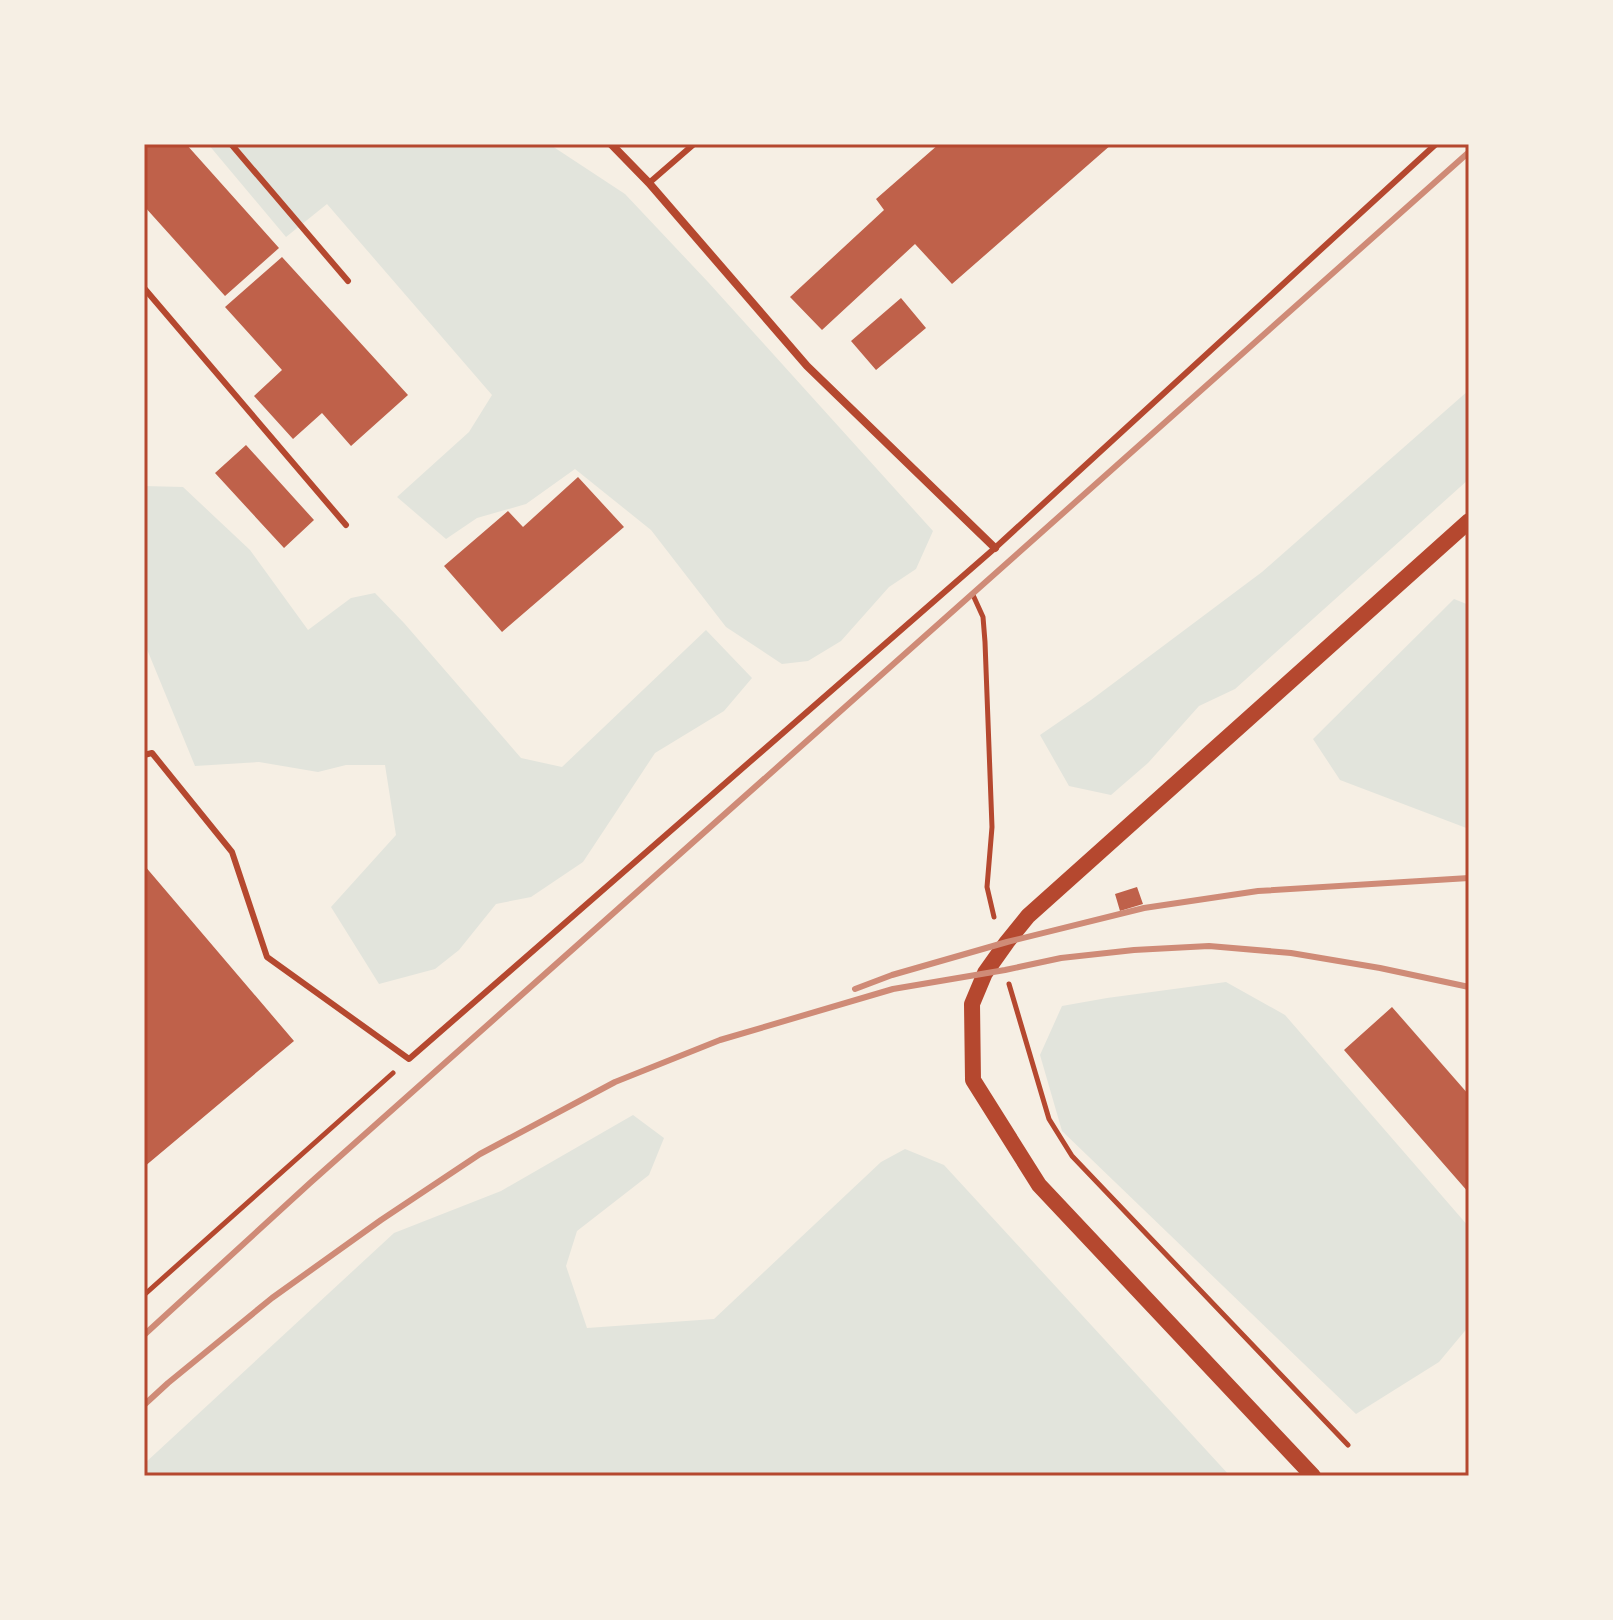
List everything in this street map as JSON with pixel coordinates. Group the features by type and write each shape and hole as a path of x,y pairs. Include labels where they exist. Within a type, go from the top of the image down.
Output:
{"main road":[{"path":"1312,1476 1039,1185 973,1080 972,1004 985,973 1028,916 1469,521"}],"street":[{"path":"611,144 649,183 807,366 995,548"}],"lane":[{"path":"231,144 348,281"},
{"path":"649,183 694,144"},
{"path":"144,755 152,753 232,852 267,957 409,1059 995,548 1436,144"},
{"path":"144,288 346,525"}],"path":[{"path":"961,577 983,617 992,827 987,887 994,919 1011,937"},
{"path":"1000,952 1049,1119 1072,1156 1348,1445"},
{"path":"144,1295 409,1059"}],"shaded area":[{"path":"208,144 549,144 625,194 933,531 916,569 889,587 841,641 808,661 782,664 726,627 651,530 575,469 526,504 477,518 446,539 397,497 469,432 492,395 327,204 286,237"},
{"path":"1469,390 1469,479 1235,689 1199,706 1148,763 1111,795 1069,786 1040,735 1262,572"},
{"path":"144,486 183,487 250,550 308,630 351,598 375,593 521,758 562,767 706,630 752,678 724,711 655,753 583,862 531,897 496,904 459,950 435,969 379,984 331,907 396,835 385,765 346,765 318,772 259,762 195,766 144,642"},
{"path":"1454,599 1469,605 1469,829 1340,780 1313,739"},
{"path":"1226,982 1285,1015 1469,1227 1469,1326 1439,1362 1356,1414 1062,1131 1040,1055 1062,1006"},
{"path":"633,1115 664,1138 649,1175 577,1231 566,1266 587,1328 714,1319 881,1162 905,1149 944,1165 1230,1476 144,1476 144,1464 394,1233 501,1191"}],"building":[{"path":"144,144 186,144 279,248 225,296 144,206"},
{"path":"939,144 1112,144 952,284 915,244 822,330 790,297 884,210 876,199"},
{"path":"282,257 408,395 351,446 322,413 293,439 254,396 282,370 225,307"},
{"path":"901,298 926,328 876,370 851,341"},
{"path":"246,445 314,520 284,548 215,473"},
{"path":"578,477 624,527 502,632 444,566 508,511 523,527"},
{"path":"144,865 294,1041 144,1167"},
{"path":"1137,887 1143,904 1120,911 1115,894"},
{"path":"1392,1007 1469,1095 1469,1193 1344,1050"}],"railway":[{"path":"144,1335 310,1183 1469,152"},
{"path":"855,989 892,975 1007,942 1144,908 1258,891 1469,878"},
{"path":"144,1405 272,1298 480,1154 615,1082 720,1040 893,989 1061,958 1134,950 1209,946 1291,953 1469,987"}]}
